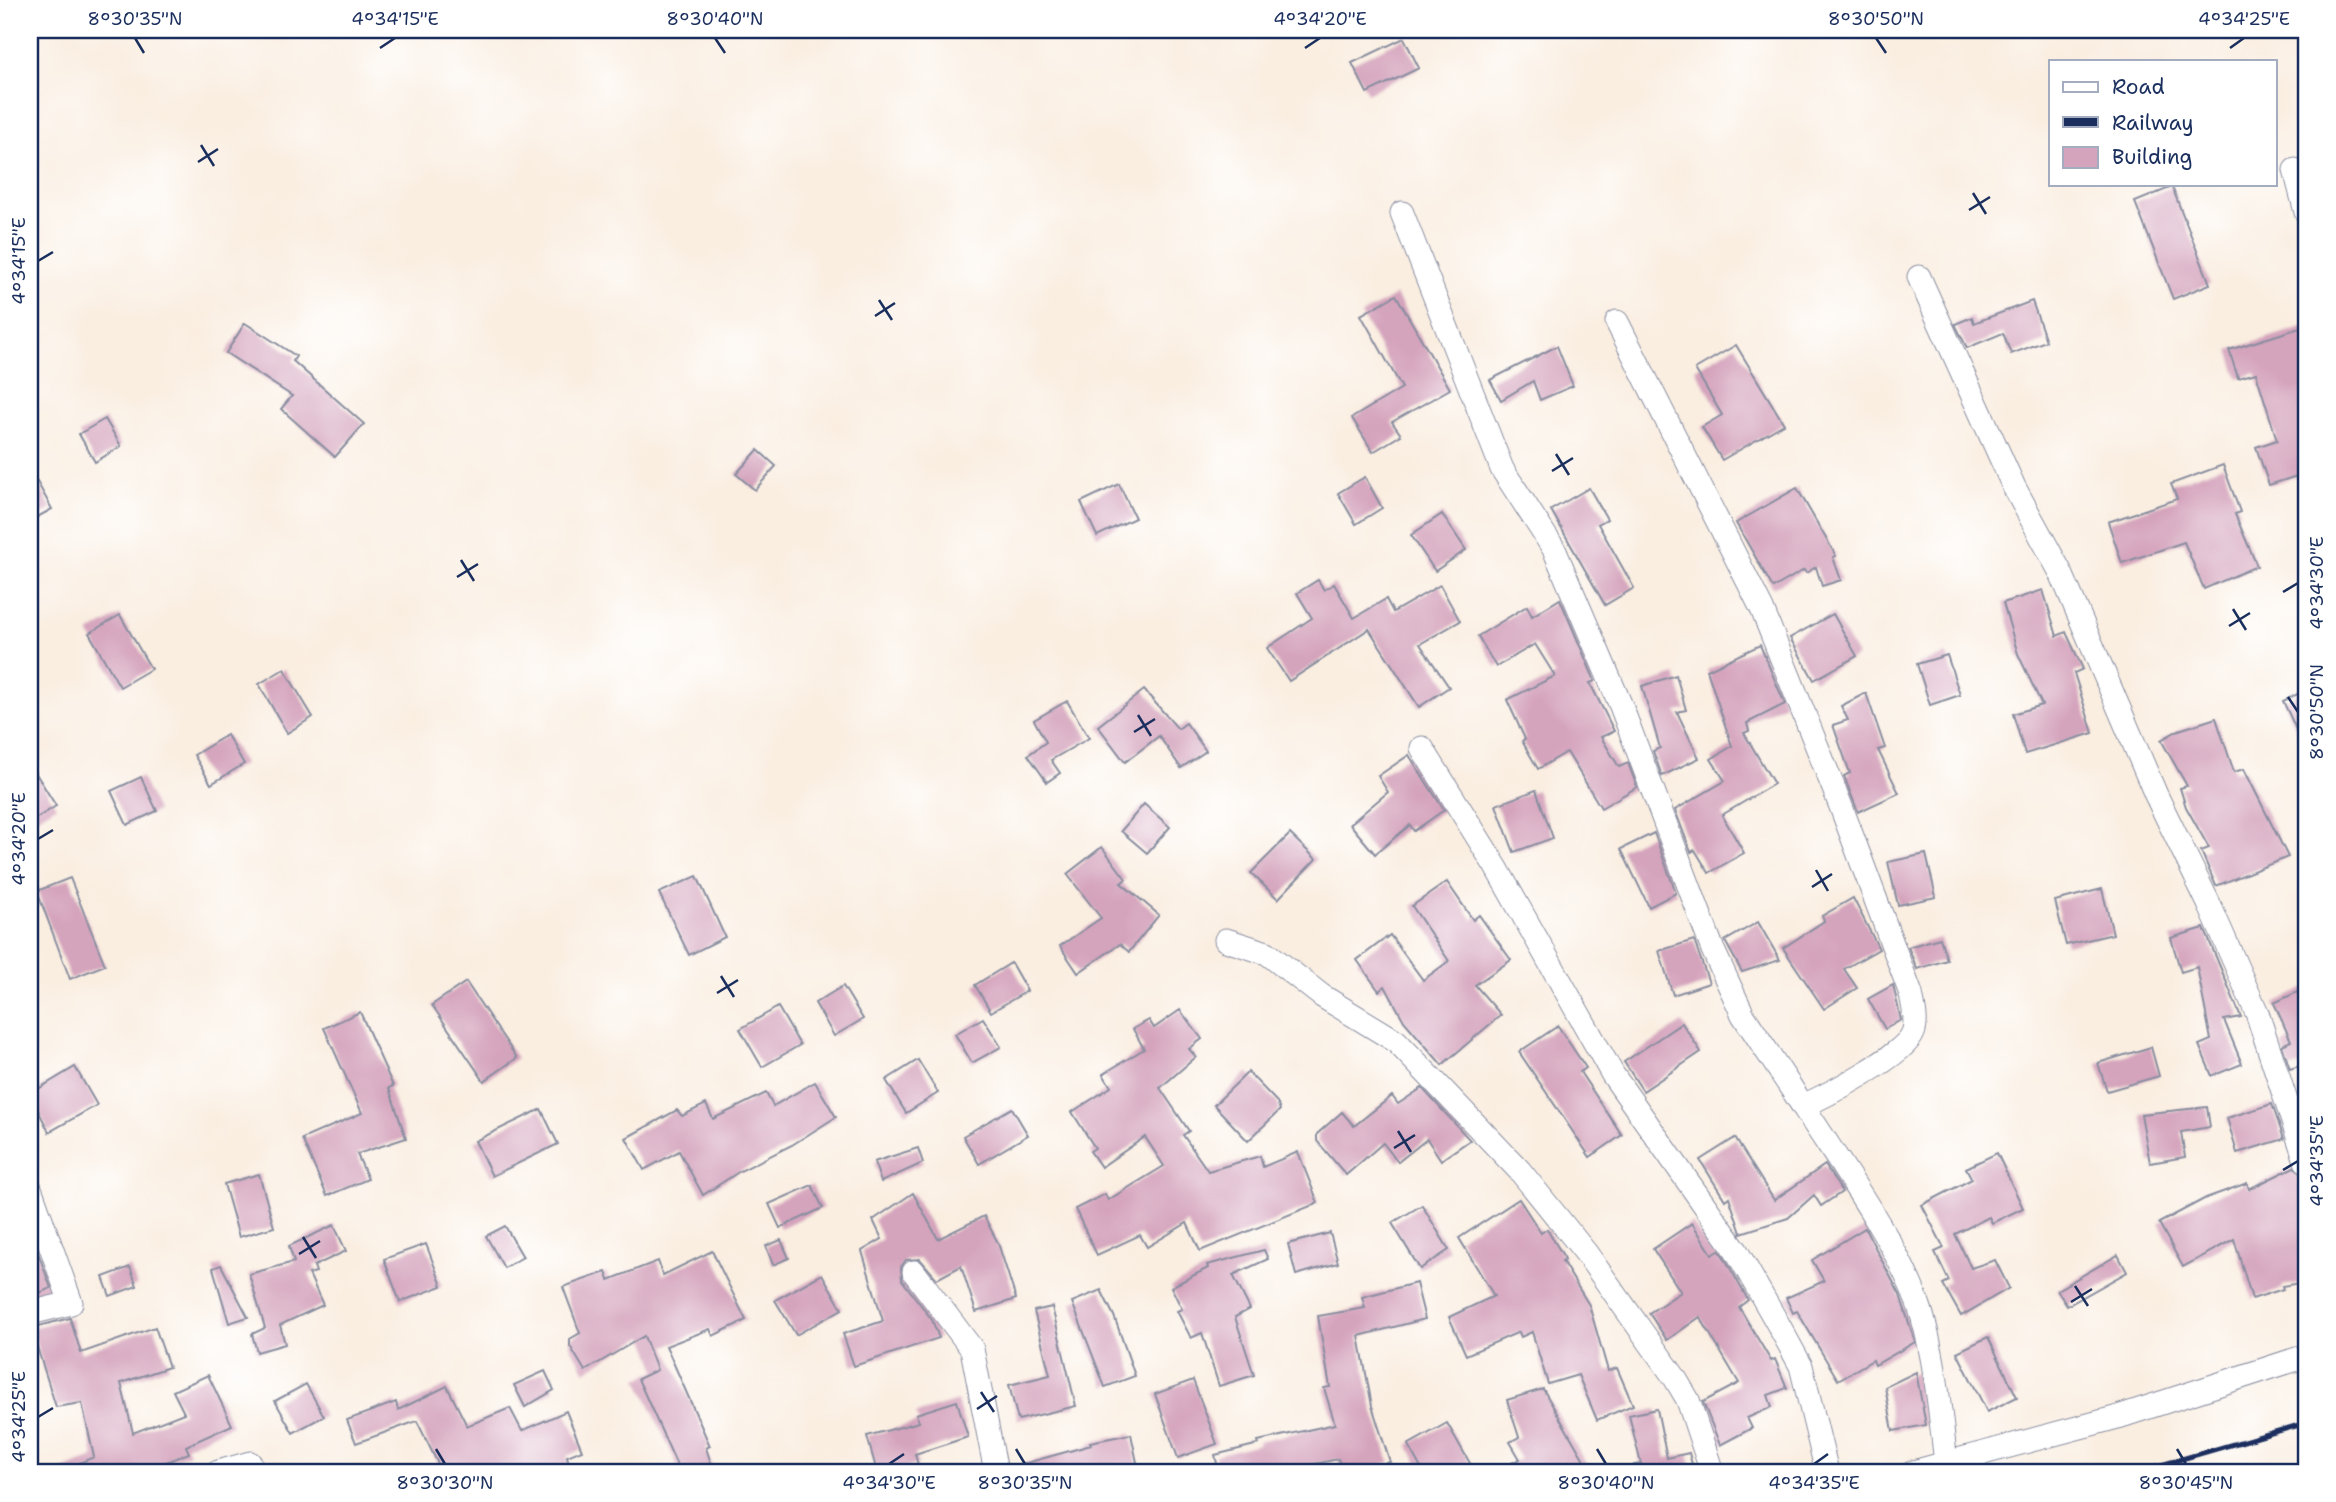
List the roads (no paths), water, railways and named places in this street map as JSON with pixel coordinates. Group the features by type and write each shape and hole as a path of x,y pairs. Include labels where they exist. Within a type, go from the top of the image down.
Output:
{"street":[{"path":"2295,170 2306,212"},
{"path":"1402,213 1502,469 1554,549 1621,706 1713,950 1743,1015 1804,1106 1904,1272 1921,1313 1932,1357 1946,1463"},
{"path":"1919,277 2014,487 2062,573 2155,795 2257,1013 2306,1161"},
{"path":"1617,322 1762,609 1911,994 1915,1021 1907,1043 1864,1073 1804,1106"},
{"path":"1422,748 1496,867 1613,1075 1736,1251 1784,1334 1801,1366 1826,1472"},
{"path":"1226,940 1267,953 1322,996 1396,1041 1520,1171 1586,1253 1675,1378 1688,1400 1712,1472"},
{"path":"30,1188 71,1303 30,1313"},
{"path":"914,1272 972,1349 996,1472"},
{"path":"1913,1472 2119,1417 2306,1356"},
{"path":"218,1472 250,1464 253,1472"}],"railway":[{"path":"2137,1472 2306,1423"}]}
